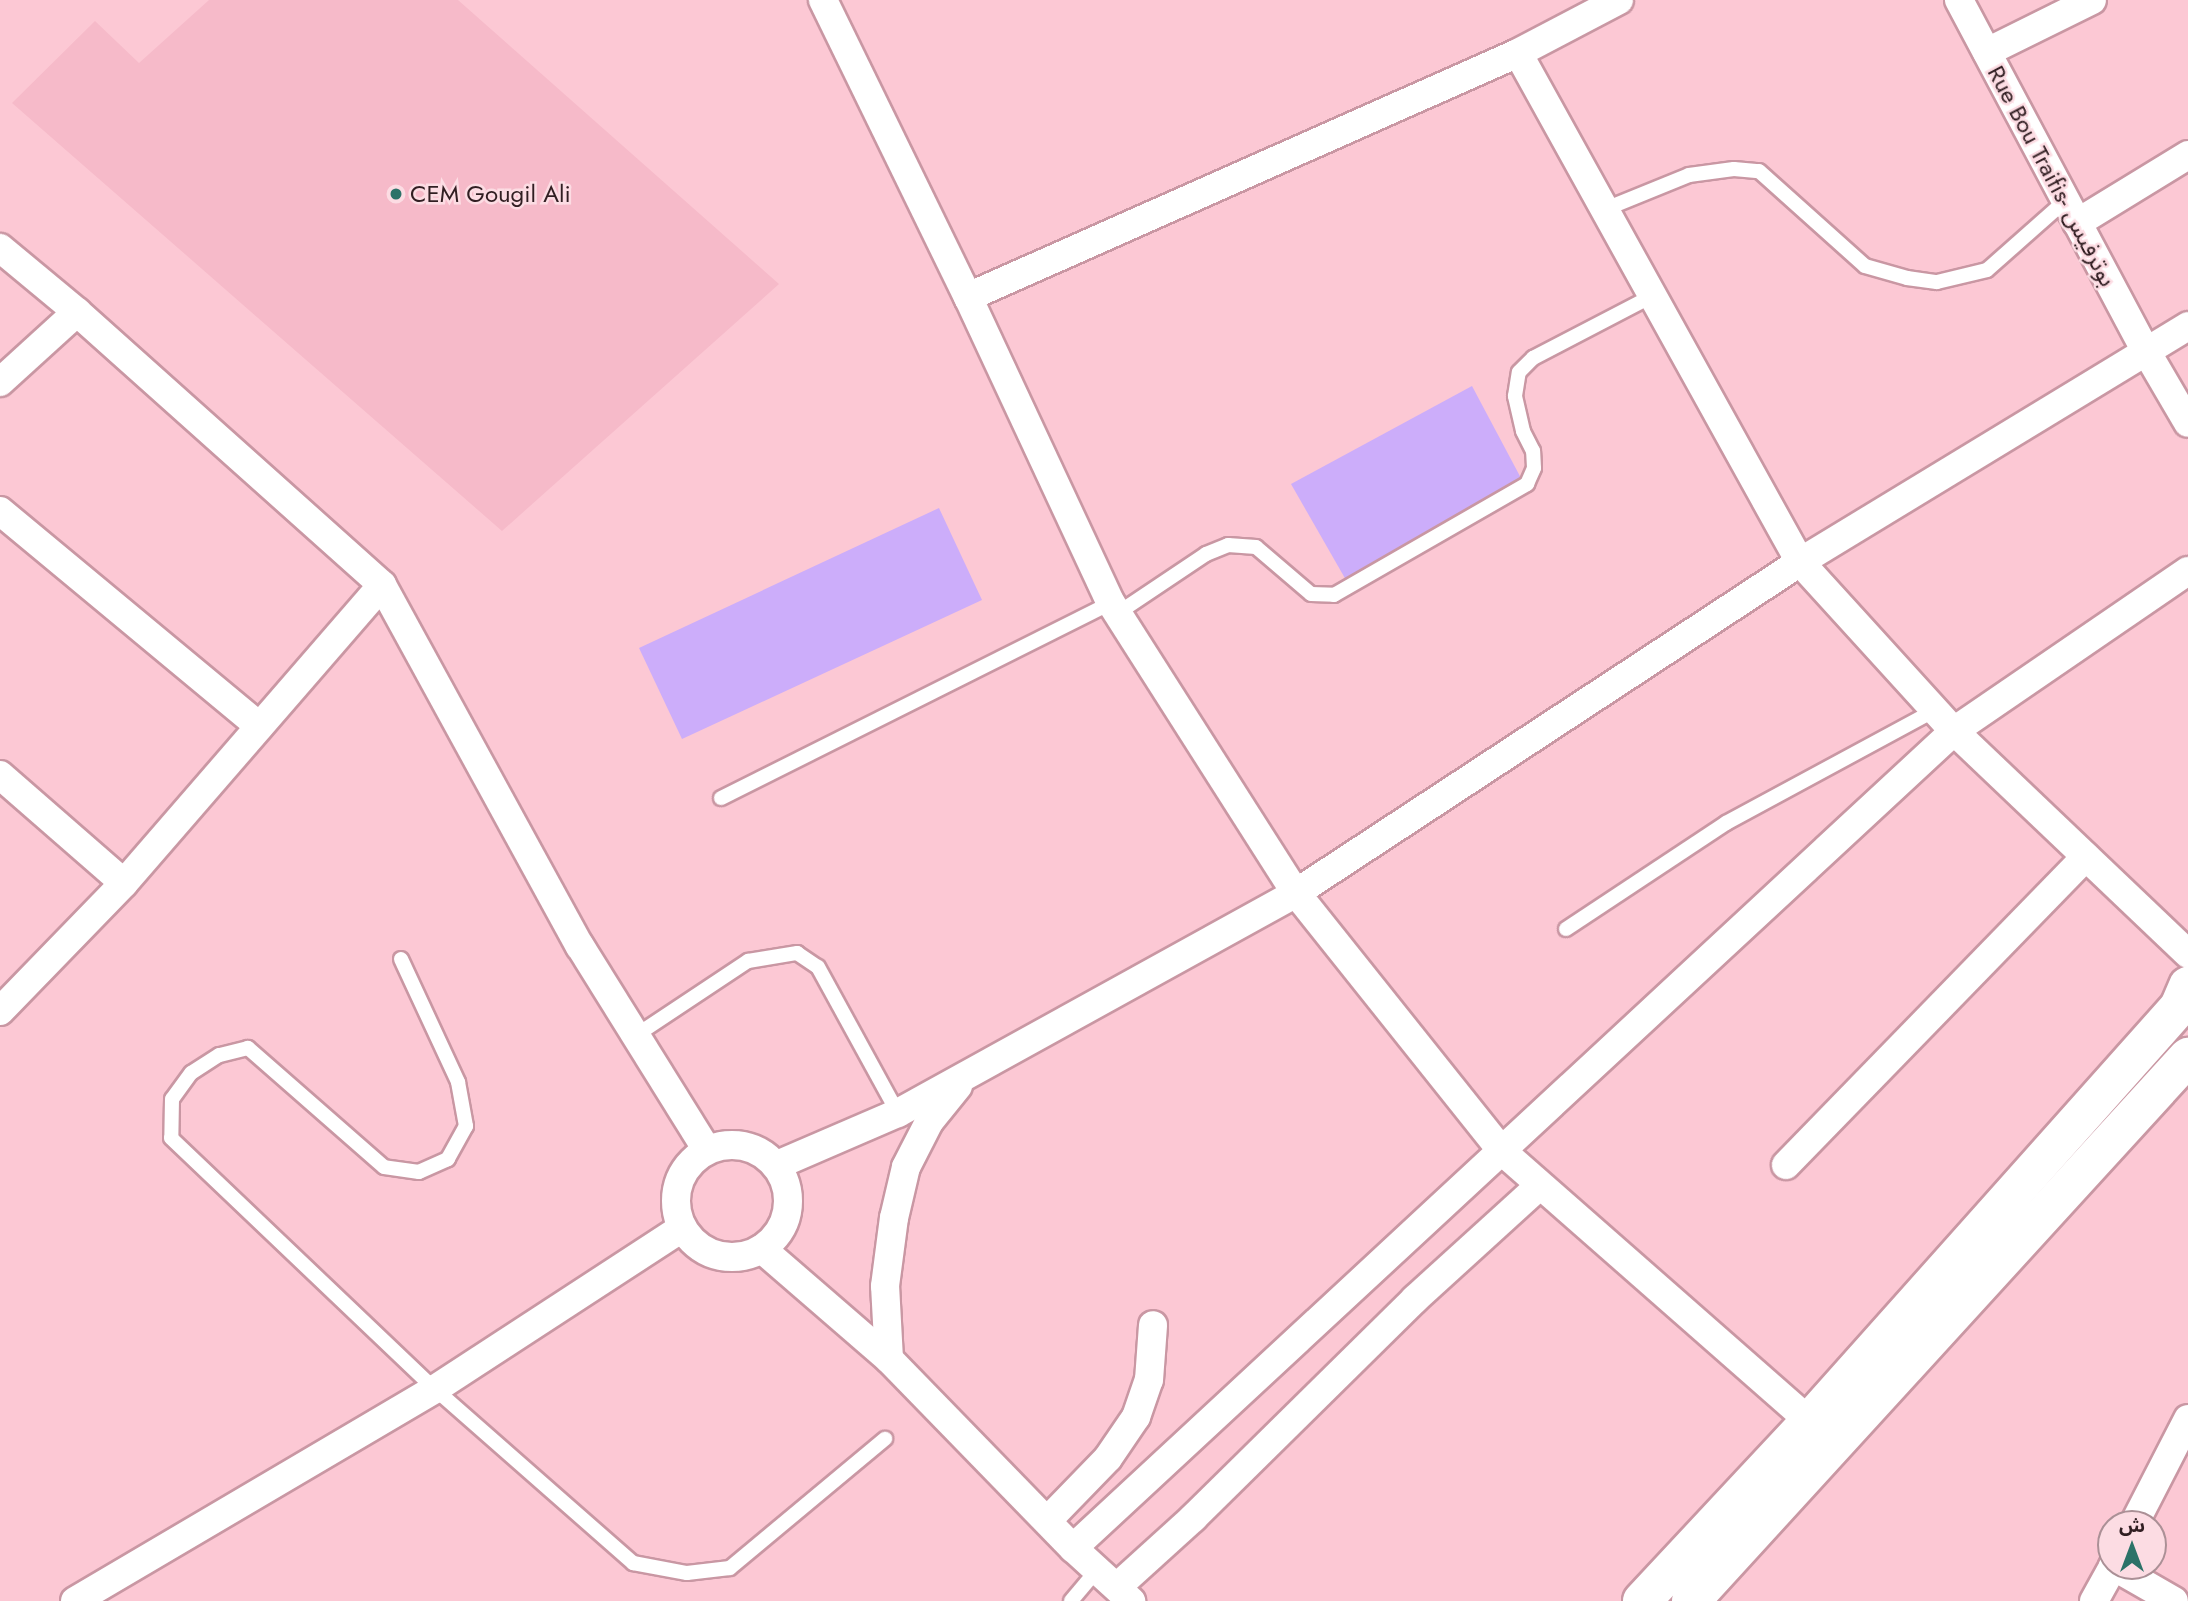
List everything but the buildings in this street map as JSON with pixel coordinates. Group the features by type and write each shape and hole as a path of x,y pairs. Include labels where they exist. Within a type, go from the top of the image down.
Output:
{"street":[{"path":"823,0 968,297 1114,608 1296,893 1503,1152 1823,1433"},
{"path":"968,297 1518,53 1619,0"},
{"name":"Rue Bou Traifis- بوترفيس","path":"1959,0 2146,351 2188,423"},
{"path":"1987,52 2092,0"},
{"path":"1518,53 1801,562 1945,721 2188,954"},
{"path":"2071,212 2188,155"},
{"path":"0,248 77,312 383,585 580,946 707,1150"},
{"path":"0,382 77,312"},
{"path":"777,1165 898,1113 1296,893 1801,562 2188,326"},
{"path":"0,511 259,726"},
{"path":"1073,1548 1503,1152 1945,721 2188,571"},
{"path":"0,1011 124,883 383,585"},
{"path":"0,775 124,883"},
{"path":"1786,1165 2086,857"},
{"path":"1691,1601 1823,1433 2179,1007 2188,986"},
{"path":"1642,1601 1823,1433 2188,1057"},
{"path":"889,1359 885,1286 894,1218 906,1167 929,1122 965,1077"},
{"path":"725,1144 745,1146 762,1153 777,1165 786,1182 789,1201 786,1220 777,1237 762,1250 744,1256 726,1257 709,1252 694,1242 682,1228 676,1211 676,1193 681,1176 691,1161 707,1150 725,1144"},
{"path":"762,1250 889,1359 1073,1548 1115,1586 1193,1518 1415,1299 1539,1186"},
{"path":"75,1601 435,1390 682,1228"},
{"path":"1048,1520 1108,1458 1136,1416 1149,1380 1153,1325"},
{"path":"2141,1510 2188,1419"},
{"path":"2094,1601 2105,1580"},
{"path":"2136,1580 2174,1601"}],"lane":[{"path":"1603,210 1689,175 1734,169 1759,171 1866,266 1906,278 1937,282 1987,270 2071,212"},
{"path":"721,798 1114,608 1206,554 1228,545 1256,547 1311,594 1334,595 1527,484 1534,468 1533,451 1524,431 1515,396 1519,372 1533,358 1652,296"},
{"path":"1566,929 1726,823 1945,721"},
{"path":"635,1036 748,961 797,953 818,967 898,1113"},
{"path":"401,959 458,1082 466,1126 449,1158 418,1172 384,1167 248,1048 219,1055 191,1073 172,1099 171,1138 435,1390 633,1563 687,1573 730,1568 885,1439"},
{"path":"1071,1601 1115,1586"}],"shaded area":[{"name":"CEM Gougil Ali","path":"209,0 458,0 779,284 502,531 12,103 95,21 139,63"},
{"path":"1472,386 1522,480 1350,587 1291,484"},
{"path":"939,508 982,600 682,739 639,648"}],"place":[{"name":"CEM Gougil Ali","path":"396,194"}]}
